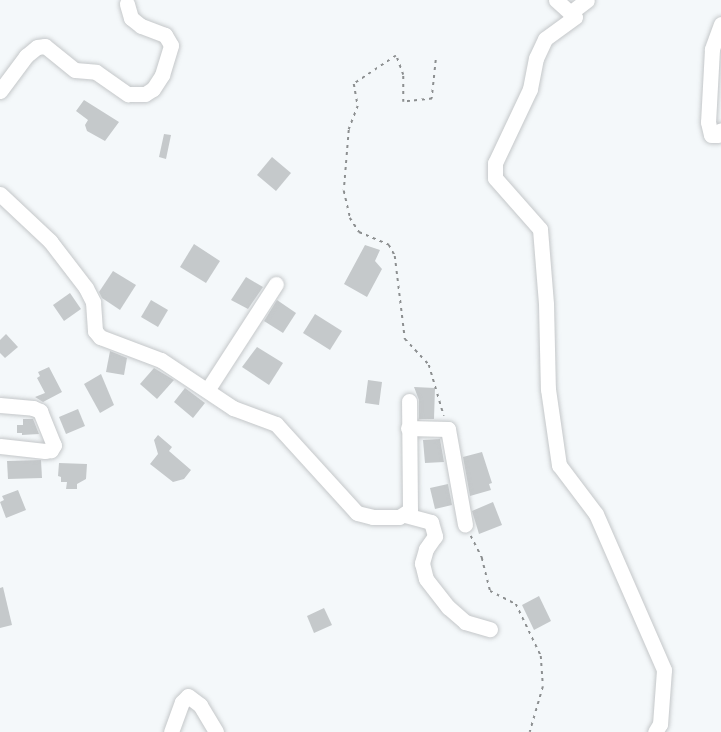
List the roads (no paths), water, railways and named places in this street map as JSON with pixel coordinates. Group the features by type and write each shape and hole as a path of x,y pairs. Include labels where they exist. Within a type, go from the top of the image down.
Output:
{"street":[{"path":"556,0 575,17 545,39 536,58 530,89 495,163 495,177 540,229 546,304 548,389 559,465 596,514 664,670 660,724 655,732"},
{"path":"570,13 587,0"},
{"path":"0,91 26,56 37,47 45,46 75,70 96,72 128,94 145,94 153,89 162,75 171,45 165,35 141,26 130,18 127,4"},
{"path":"721,24 712,49 708,115 711,135 717,135 721,130"},
{"path":"0,194 50,241 86,288 93,302 94,331 100,337 161,360 208,389 233,408 276,424 357,513 373,517 405,515 431,522 435,536 426,549 422,563 426,579 448,607 465,622 490,629"},
{"path":"208,389 276,284"},
{"path":"405,515 411,504 408,401"},
{"path":"0,405 40,411 54,445 51,450 45,451 0,446"},
{"path":"408,428 448,429 465,524"},
{"path":"171,732 182,702 188,696 200,705 216,732"}]}
